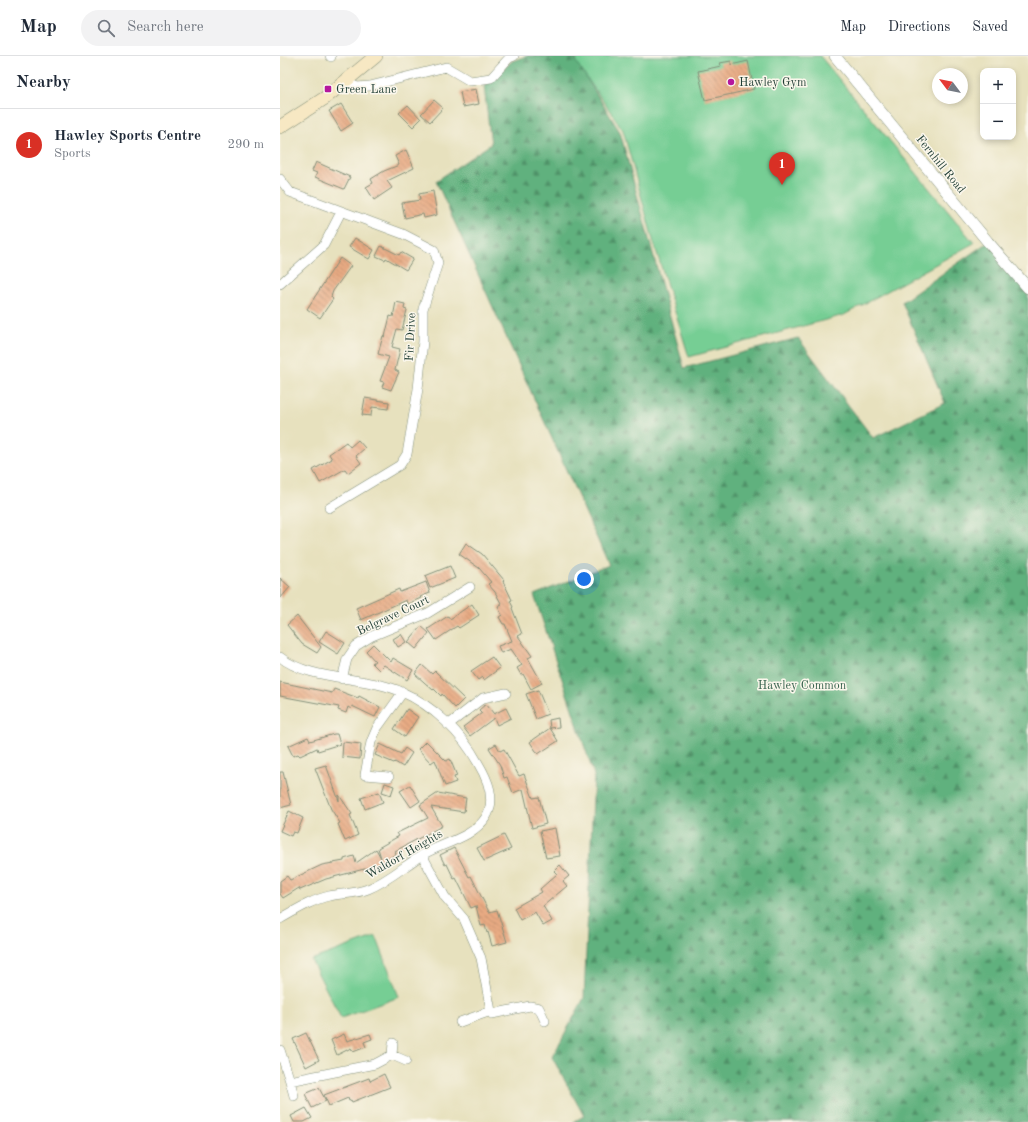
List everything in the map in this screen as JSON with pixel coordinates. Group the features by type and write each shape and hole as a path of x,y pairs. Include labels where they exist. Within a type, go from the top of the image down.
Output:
{"main road":[{"path":"280,128 347,82 376,56"}],"street":[{"path":"347,82 357,87 370,86 446,67 470,81 491,78 509,58 514,56"},
{"name":"Fernhill Road","path":"835,56 988,242 1028,288"},
{"name":"Fir Drive","path":"280,179 290,192 403,234 428,246 434,250 438,263 423,309 423,341 418,389 407,454 400,465 329,508"},
{"path":"280,284 324,245 341,212"},
{"name":"Belgrave Court","path":"342,679 347,659 356,646 372,636 428,613 470,586"},
{"name":"Waldorf Heights","path":"280,919 309,903 329,896 366,890 388,879 422,855 474,830 486,816 491,801 489,781 473,754 448,725 429,707 403,692 383,684 342,679 300,668 281,660"},
{"path":"389,777 365,775 371,742 377,728 403,692"},
{"path":"448,725 483,698 506,693"},
{"path":"422,855 445,897 464,919 481,958 492,1014 530,1006 539,1008 545,1021"},
{"path":"460,1022 491,1011"},
{"path":"392,1055 393,1043"},
{"path":"280,1050 294,1096"},
{"path":"392,1055 406,1061"},
{"path":"290,1081 375,1064 392,1055"}],"green space":[{"name":"Hawley Common","path":"527,56 573,56 620,132 684,368 798,338 873,438 945,403 902,302 988,242 1028,288 1028,1122 573,1122 584,1116 552,1057 584,998 594,775 534,595 609,565 436,181 491,144 484,86 512,61"},
{"path":"577,56 820,56 974,243 844,315 689,357 653,240 623,130 576,62"},
{"path":"376,936 399,997 341,1018 311,960"}],"building":[{"path":"731,61 731,65 748,61 754,89 705,100 698,71 721,66 720,63"},
{"path":"476,89 479,104 463,107 460,92"},
{"path":"434,100 443,108 430,122 421,114"},
{"path":"341,104 353,123 341,131 329,111"},
{"path":"408,105 421,119 413,127 399,113"},
{"path":"406,150 414,168 387,181 392,188 374,200 366,187 373,183 371,179 384,171 399,165 395,156"},
{"path":"316,162 350,177 344,189 315,177 317,173 312,171"},
{"path":"433,191 437,215 424,218 423,214 405,218 402,203 420,200 419,194"},
{"path":"355,238 374,250 369,259 349,247"},
{"path":"381,246 399,255 401,252 413,259 406,270 386,258 385,260 376,256"},
{"path":"340,258 351,266 333,291 331,297 333,299 320,318 307,309"},
{"path":"396,302 405,304 404,309 407,310 402,330 397,329 392,347 400,349 395,370 399,372 391,390 382,387 384,382 380,381 389,357 378,354 383,336 385,337 390,316 393,317"},
{"path":"365,398 389,402 388,409 372,407 371,416 362,415"},
{"path":"358,440 365,448 356,456 361,463 348,473 345,469 320,483 313,470 332,459 329,454 346,442 350,447"},
{"path":"466,543 482,554 504,580 503,581 512,600 510,601 513,607 512,608 522,634 518,636 532,656 528,658 542,683 531,689 523,674 521,675 517,668 522,665 511,649 501,653 498,646 512,641 505,624 503,624 499,617 502,615 498,607 502,605 495,592 488,584 491,582 479,568 459,554"},
{"path":"450,566 455,578 430,588 425,576"},
{"path":"280,578 290,587 280,599"},
{"path":"426,582 430,593 407,604 406,600 361,620 356,608 399,589 400,592"},
{"path":"472,604 479,615 459,628 457,626 436,640 428,629 448,616 450,619"},
{"path":"297,616 321,647 317,653 302,644 287,625"},
{"path":"421,626 429,633 416,649 408,642"},
{"path":"326,631 345,643 338,654 319,642"},
{"path":"401,634 406,642 398,647 393,639"},
{"path":"373,644 391,662 393,658 413,670 407,680 384,665 379,670 372,663 375,661 366,651"},
{"path":"492,657 500,668 484,680 482,677 478,680 471,671"},
{"path":"422,665 432,674 435,671 464,699 455,708 442,694 441,696 415,674"},
{"path":"280,682 332,693 334,689 358,698 359,696 380,707 375,717 352,706 351,709 348,707 346,713 338,710 339,707 280,696"},
{"path":"538,690 548,714 536,719 526,694"},
{"path":"486,704 494,714 506,708 511,718 497,725 494,718 470,736 463,727 482,713 479,710"},
{"path":"407,709 418,717 405,737 394,729"},
{"path":"558,718 559,727 550,728 549,720"},
{"path":"550,728 558,741 538,754 530,742"},
{"path":"337,734 340,744 318,751 317,748 300,756 298,754 293,756 288,746 308,737 310,741"},
{"path":"426,741 446,761 450,759 457,776 454,777 456,782 445,786 435,760 431,763 418,749"},
{"path":"343,742 361,744 360,759 342,757"},
{"path":"380,744 401,754 405,748 412,753 403,767 395,762 394,763 375,755"},
{"path":"496,744 500,751 504,749 519,776 524,774 533,798 539,797 546,824 532,828 523,789 513,793 507,777 504,778 500,765 489,748"},
{"path":"326,765 339,801 339,795 352,814 350,815 358,835 345,841 338,824 340,823 331,809 315,768"},
{"path":"280,772 283,772 291,805 280,808"},
{"path":"385,783 394,786 391,795 382,792"},
{"path":"410,785 420,801 411,807 400,791"},
{"path":"379,792 383,802 365,809 361,798"},
{"path":"438,793 466,798 464,812 431,807 442,826 395,851 396,854 370,870 368,868 326,879 300,890 299,888 283,898 280,894 280,881 287,876 290,880 322,865 344,861 344,859 354,856 356,863 376,849 381,858 378,848 399,836 397,833 428,818 420,805"},
{"path":"289,811 303,818 297,833 293,832 291,836 280,831"},
{"path":"555,828 560,856 546,858 540,831"},
{"path":"504,835 511,849 484,861 477,848"},
{"path":"454,848 469,877 471,876 489,912 497,910 507,942 492,946 485,925 481,926 476,906 471,908 456,878 454,879 447,864 445,865 440,855"},
{"path":"560,865 569,876 563,881 567,886 543,906 552,921 543,926 535,912 520,920 514,908 542,892 540,889 557,874 554,871"},
{"path":"306,1033 319,1060 306,1067 293,1039"},
{"path":"344,1034 347,1041 370,1034 372,1039 364,1042 366,1047 353,1052 351,1048 337,1055 331,1040"},
{"path":"384,1074 390,1087 352,1102 351,1100 349,1101 348,1098 329,1106 324,1095 369,1078 370,1081"},
{"path":"319,1088 326,1101 312,1108 305,1094"},
{"path":"306,1108 312,1118 304,1122 294,1122 291,1116"}],"place":[{"name":"Hawley Gym","path":"731,82"},
{"name":"Green Lane","path":"328,89"},
{"name":"Hawley Sports Centre","path":"782,185"}]}
